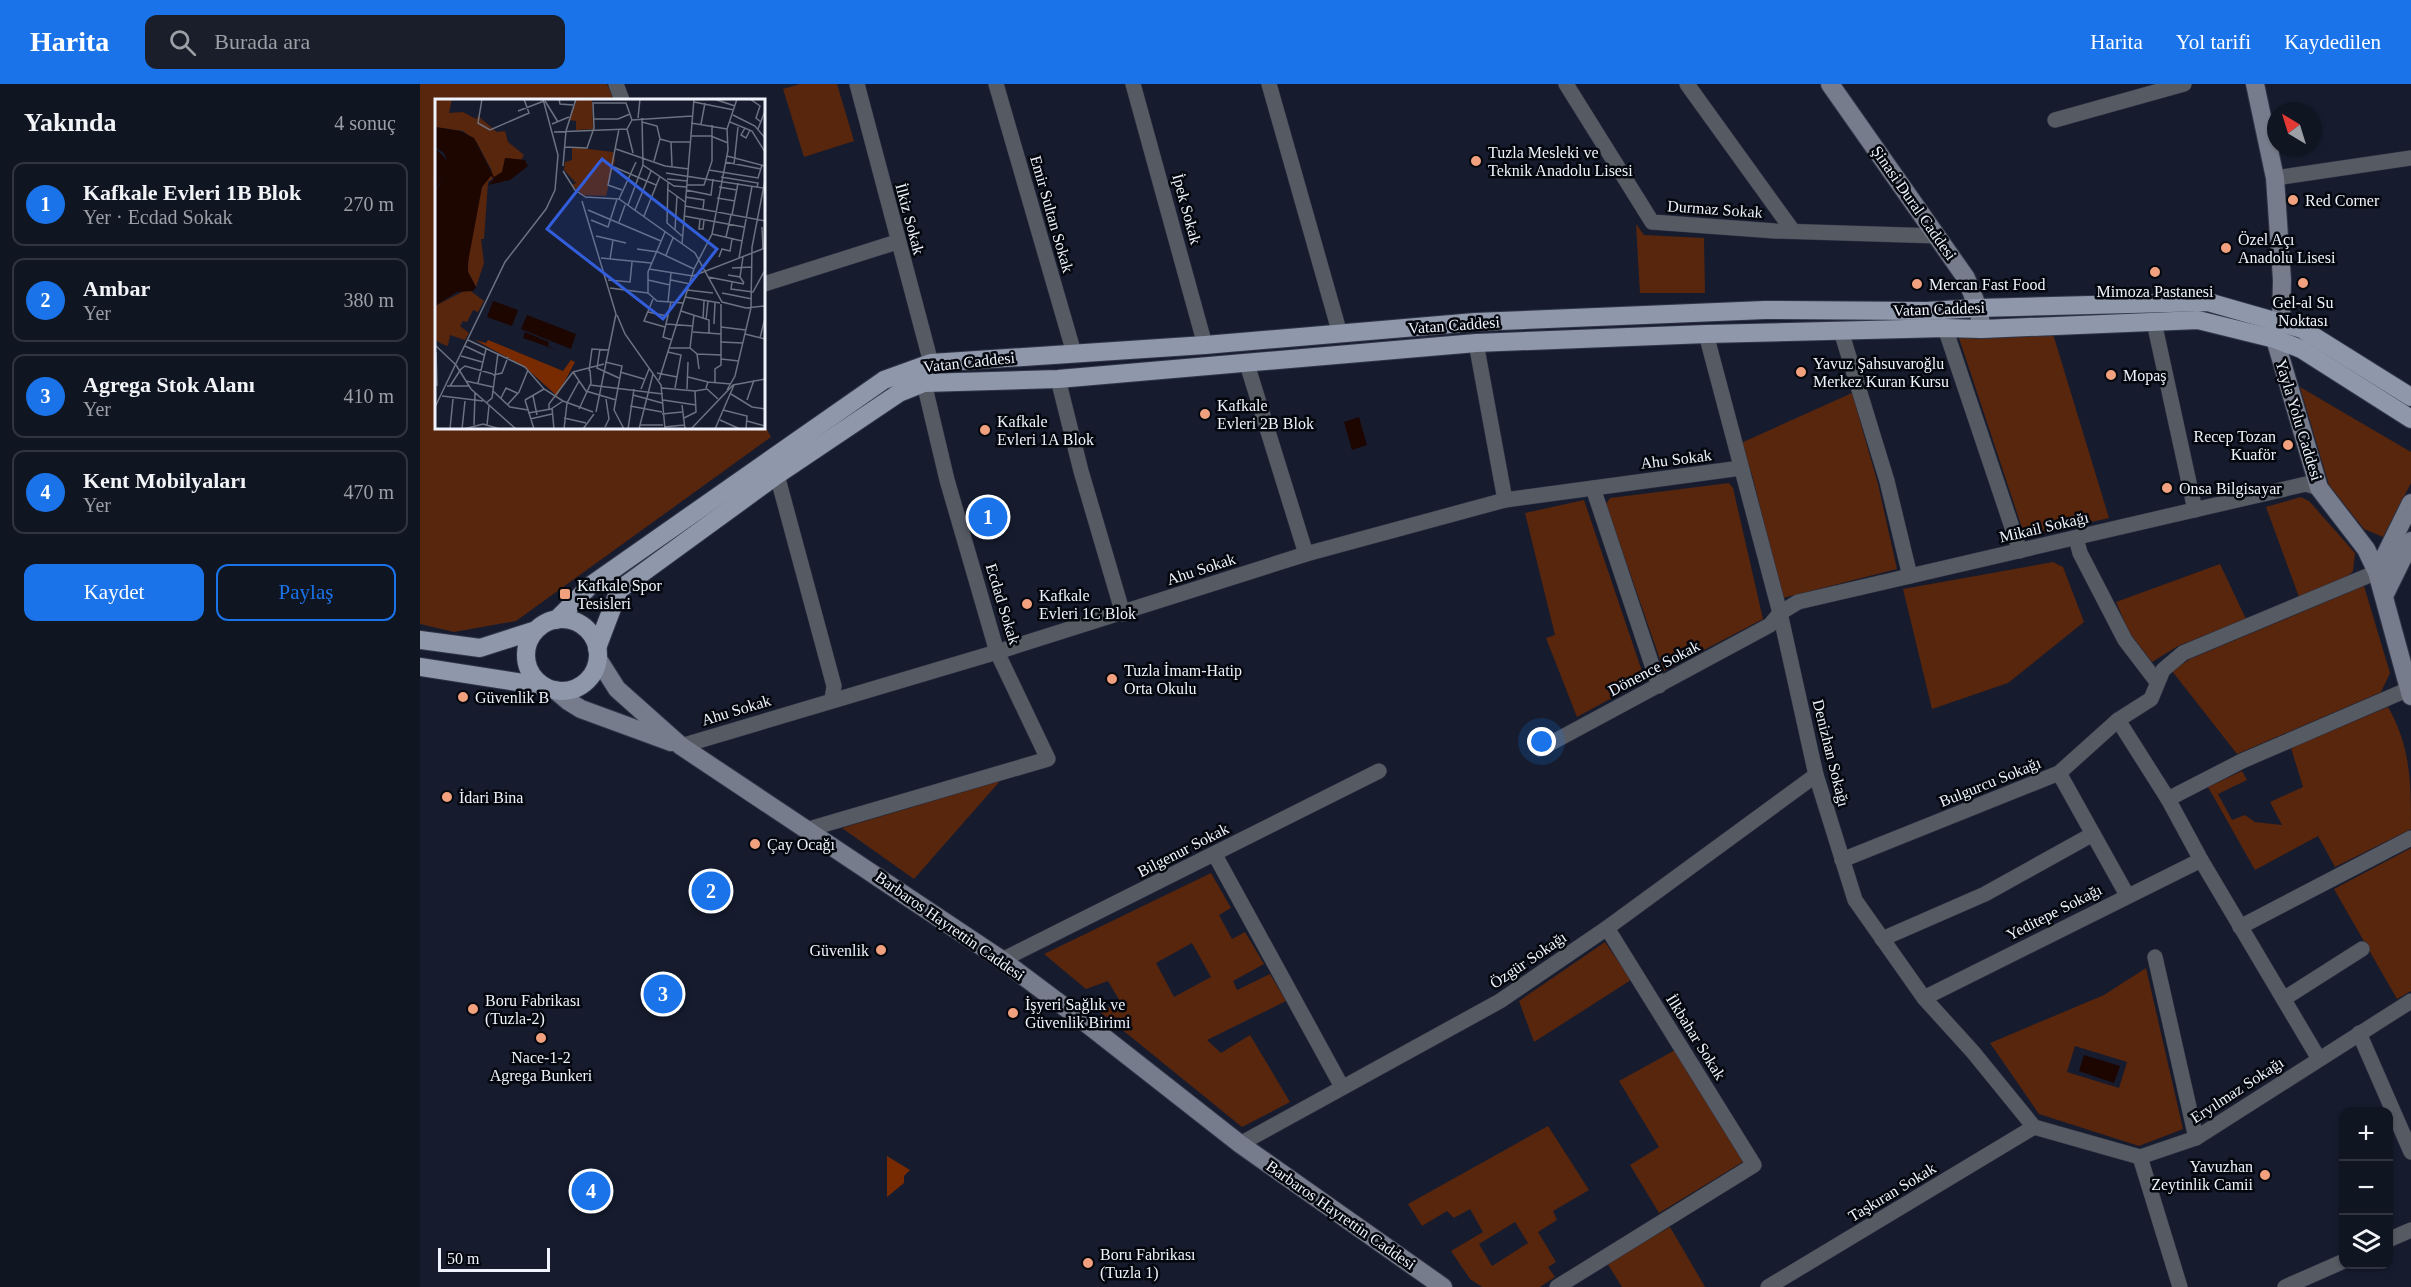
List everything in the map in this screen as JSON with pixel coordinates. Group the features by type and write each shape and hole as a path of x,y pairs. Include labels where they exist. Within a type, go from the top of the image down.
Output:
{"main road":[{"name":"Vatan Caddesi","path":"556,620 591,585 884,380 930,363 1205,345 1475,322 1765,310 1926,311 2208,302 2281,321 2302,329 2411,397"},
{"name":"Vatan Caddesi","path":"597,653 619,590 777,475 899,393 924,383 1058,379 1476,343 1706,334 1982,329 2198,320 2275,339 2301,349 2411,419"},
{"path":"420,639 480,648 536,630 545,623 567,619 577,622 586,629 593,638 597,653 594,670 588,680 567,691 420,667"},
{"path":"536,630 526,649 526,659 529,670 549,688"}],"street":[{"path":"616,84 622,99"},
{"name":"İlkiz Sokak","path":"857,84 930,363"},
{"name":"Emir Sultan Sokak","path":"996,84 1074,353"},
{"name":"İpek Sokak","path":"1133,84 1205,345"},
{"path":"1269,84 1340,334"},
{"name":"Durmaz Sokak","path":"1566,84 1652,222 1793,231 1938,236"},
{"path":"1687,84 1793,231"},
{"name":"Şinasi Dural Caddesi","path":"1830,84 1966,278 1978,308 1982,329"},
{"path":"2055,120 2184,84"},
{"path":"2255,84 2275,178 2282,280 2281,321 2275,339"},
{"path":"2275,178 2411,158"},
{"path":"765,284 897,242"},
{"path":"2154,322 2195,510"},
{"path":"1945,328 2020,551"},
{"path":"1841,331 1887,481 1910,576"},
{"name":"Denizhan Sokağı","path":"1706,334 1780,613 1816,775 1855,900 1924,998 1973,1052 2034,1127"},
{"name":"Yayla Yolu Caddesi","path":"2275,339 2319,488 2366,549 2377,572 2410,692"},
{"path":"1476,343 1505,500"},
{"path":"1247,364 1306,554"},
{"path":"1058,379 1081,471 1123,614"},
{"name":"Ecdad Sokak","path":"808,829 1048,759 997,652 947,480 924,383"},
{"name":"Ahu Sokak","path":"681,746 1123,614 1306,554 1505,500 1741,468"},
{"path":"777,475 834,686 832,700"},
{"name":"Mikail Sokağı","path":"1780,613 1798,602 2306,484 2319,488"},
{"path":"1593,488 1659,686"},
{"path":"2377,572 2411,503"},
{"path":"2076,538 2080,553 2125,640 2157,682"},
{"path":"2384,596 2411,541"},
{"name":"Bulgurcu Sokağı","path":"1842,860 2059,773 2118,720 2151,699 2163,670 2183,653 2377,572"},
{"name":"Dönence Sokak","path":"1540,749 1770,625 1780,613"},
{"path":"597,653 617,689 681,746"},
{"path":"549,688 581,709 681,746"},
{"path":"2168,799 2242,761 2410,692"},
{"path":"2118,720 2168,799 2201,860 2319,1059"},
{"name":"Barbaros Hayrettin Caddesi","path":"681,746 1002,960 1240,1144 1443,1287"},
{"name":"Bilgenur Sokak","path":"1002,960 1379,771"},
{"path":"2059,773 2127,896"},
{"name":"Özgür Sokağı","path":"1240,1144 1500,1001 1607,928 1816,775"},
{"path":"1882,939 1985,894 2093,834"},
{"path":"2240,927 2411,838"},
{"path":"1215,855 1341,1087"},
{"name":"Yeditepe Sokağı","path":"1924,998 2201,860"},
{"name":"İlkbahar Sokak","path":"1557,1287 1754,1165 1607,928"},
{"path":"2284,998 2362,949"},
{"path":"2155,957 2196,1138"},
{"name":"Eryılmaz Sokağı","path":"2140,1157 2196,1138 2411,1001"},
{"path":"2359,1033 2411,1152"},
{"path":"2034,1127 2140,1157 2180,1287"},
{"name":"Taşkıran Sokak","path":"1768,1287 2034,1127"},
{"path":"2393,1238 2411,1230"},
{"path":"2285,1287 2339,1262"}],"shaded area":[{"path":"420,84 607,84 614,99 435,99 435,429 765,429 765,426 771,437 516,621 454,632 420,624"},
{"path":"800,84 837,84 854,141 804,157 783,89"},
{"path":"1636,224 1644,235 1704,238 1705,293 1640,293"},
{"path":"2053,334 2109,518 2025,537 1959,338"},
{"path":"2300,387 2411,452 2411,483 2383,537 2364,529 2329,485"},
{"path":"1852,393 1878,484 1897,569 1783,598 1752,475 1741,443"},
{"path":"1359,417 1367,445 1352,450 1344,422"},
{"path":"1729,483 1733,488 1763,619 1664,671 1606,504 1610,498"},
{"path":"2301,497 2309,501 2355,553 2353,571 2348,576 2299,597 2266,507"},
{"path":"1584,500 1645,680 1577,717 1546,638 1555,635 1525,513"},
{"path":"2053,562 2063,567 2084,622 2008,683 1932,709 1903,589"},
{"path":"2220,564 2246,619 2178,646 2152,662 2129,632 2116,602"},
{"path":"2364,586 2390,673 2381,692 2237,754 2172,671 2190,659"},
{"path":"2388,707 2396,722 2408,766 2411,829 2335,867 2318,836 2255,870 2208,787 2242,771 2247,780 2218,794 2232,820 2245,815 2255,822 2282,825 2270,802 2303,787 2291,748"},
{"path":"1000,781 914,879 842,828"},
{"path":"2411,848 2411,991 2397,999 2334,889"},
{"path":"1211,873 1231,908 1219,915 1232,939 1245,932 1264,964 1233,981 1237,990 1270,974 1286,1001 1207,1040 1221,1053 1250,1035 1290,1102 1242,1127 1099,1011 1121,1003 1108,981 1086,989 1044,954","holes":["1192,943 1211,977 1174,997 1156,963"]},
{"path":"1605,942 1631,980 1534,1042 1519,1001"},
{"path":"2146,968 2183,1129 2139,1146 2039,1114 1990,1043 2104,995","holes":["2075,1046 2127,1062 2119,1088 2067,1072"]},
{"path":"1677,1049 1746,1160 1659,1213 1630,1165 1659,1147 1619,1081"},
{"path":"2084,1055 2120,1066 2114,1083 2079,1071"},
{"path":"1548,1126 1589,1190 1553,1211 1557,1220 1538,1232 1556,1262 1548,1267 1555,1277 1540,1287 1482,1287 1470,1279 1451,1251 1483,1232 1470,1209 1454,1218 1447,1211 1422,1226 1408,1204","holes":["1515,1222 1528,1243 1492,1266 1479,1244"]},
{"path":"887,1156 910,1170 904,1176 904,1183 887,1197"},
{"path":"1670,1227 1705,1287 1622,1287 1607,1263"}],"place":[{"name":"Tuzla Mesleki ve Teknik Anadolu Lisesi","path":"1476,161"},
{"name":"Red Corner","path":"2293,200"},
{"name":"Özel Açı Anadolu Lisesi","path":"2226,248"},
{"name":"Mimoza Pastanesi","path":"2155,272"},
{"name":"Gel-al Su Noktası","path":"2303,283"},
{"name":"Mercan Fast Food","path":"1917,284"},
{"name":"Yavuz Şahsuvaroğlu Merkez Kuran Kursu","path":"1801,372"},
{"name":"Mopaş","path":"2111,375"},
{"name":"Kafkale Evleri 2B Blok","path":"1205,414"},
{"name":"Kafkale Evleri 1A Blok","path":"985,430"},
{"name":"Recep Tozan Kuaför","path":"2288,445"},
{"name":"Onsa Bilgisayar","path":"2167,488"},
{"name":"Kafkale Evleri 1B Blok","path":"988,517"},
{"name":"Kafkale Spor Tesisleri","path":"565,594"},
{"name":"Kafkale Evleri 1C Blok","path":"1027,604"},
{"name":"Tuzla İmam-Hatip Orta Okulu","path":"1112,679"},
{"name":"Güvenlik B","path":"463,697"},
{"name":"İdari Bina","path":"447,797"},
{"name":"Çay Ocağı","path":"755,844"},
{"name":"Ambar","path":"711,891"},
{"name":"Güvenlik","path":"881,950"},
{"name":"Agrega Stok Alanı","path":"663,994"},
{"name":"Boru Fabrikası (Tuzla-2)","path":"473,1009"},
{"name":"İşyeri Sağlık ve Güvenlik Birimi","path":"1013,1013"},
{"name":"Nace-1-2 Agrega Bunkeri","path":"541,1038"},
{"name":"Yavuzhan Zeytinlik Camii","path":"2265,1175"},
{"name":"Kent Mobilyaları","path":"591,1191"},
{"name":"Boru Fabrikası (Tuzla 1)","path":"1088,1263"}]}
